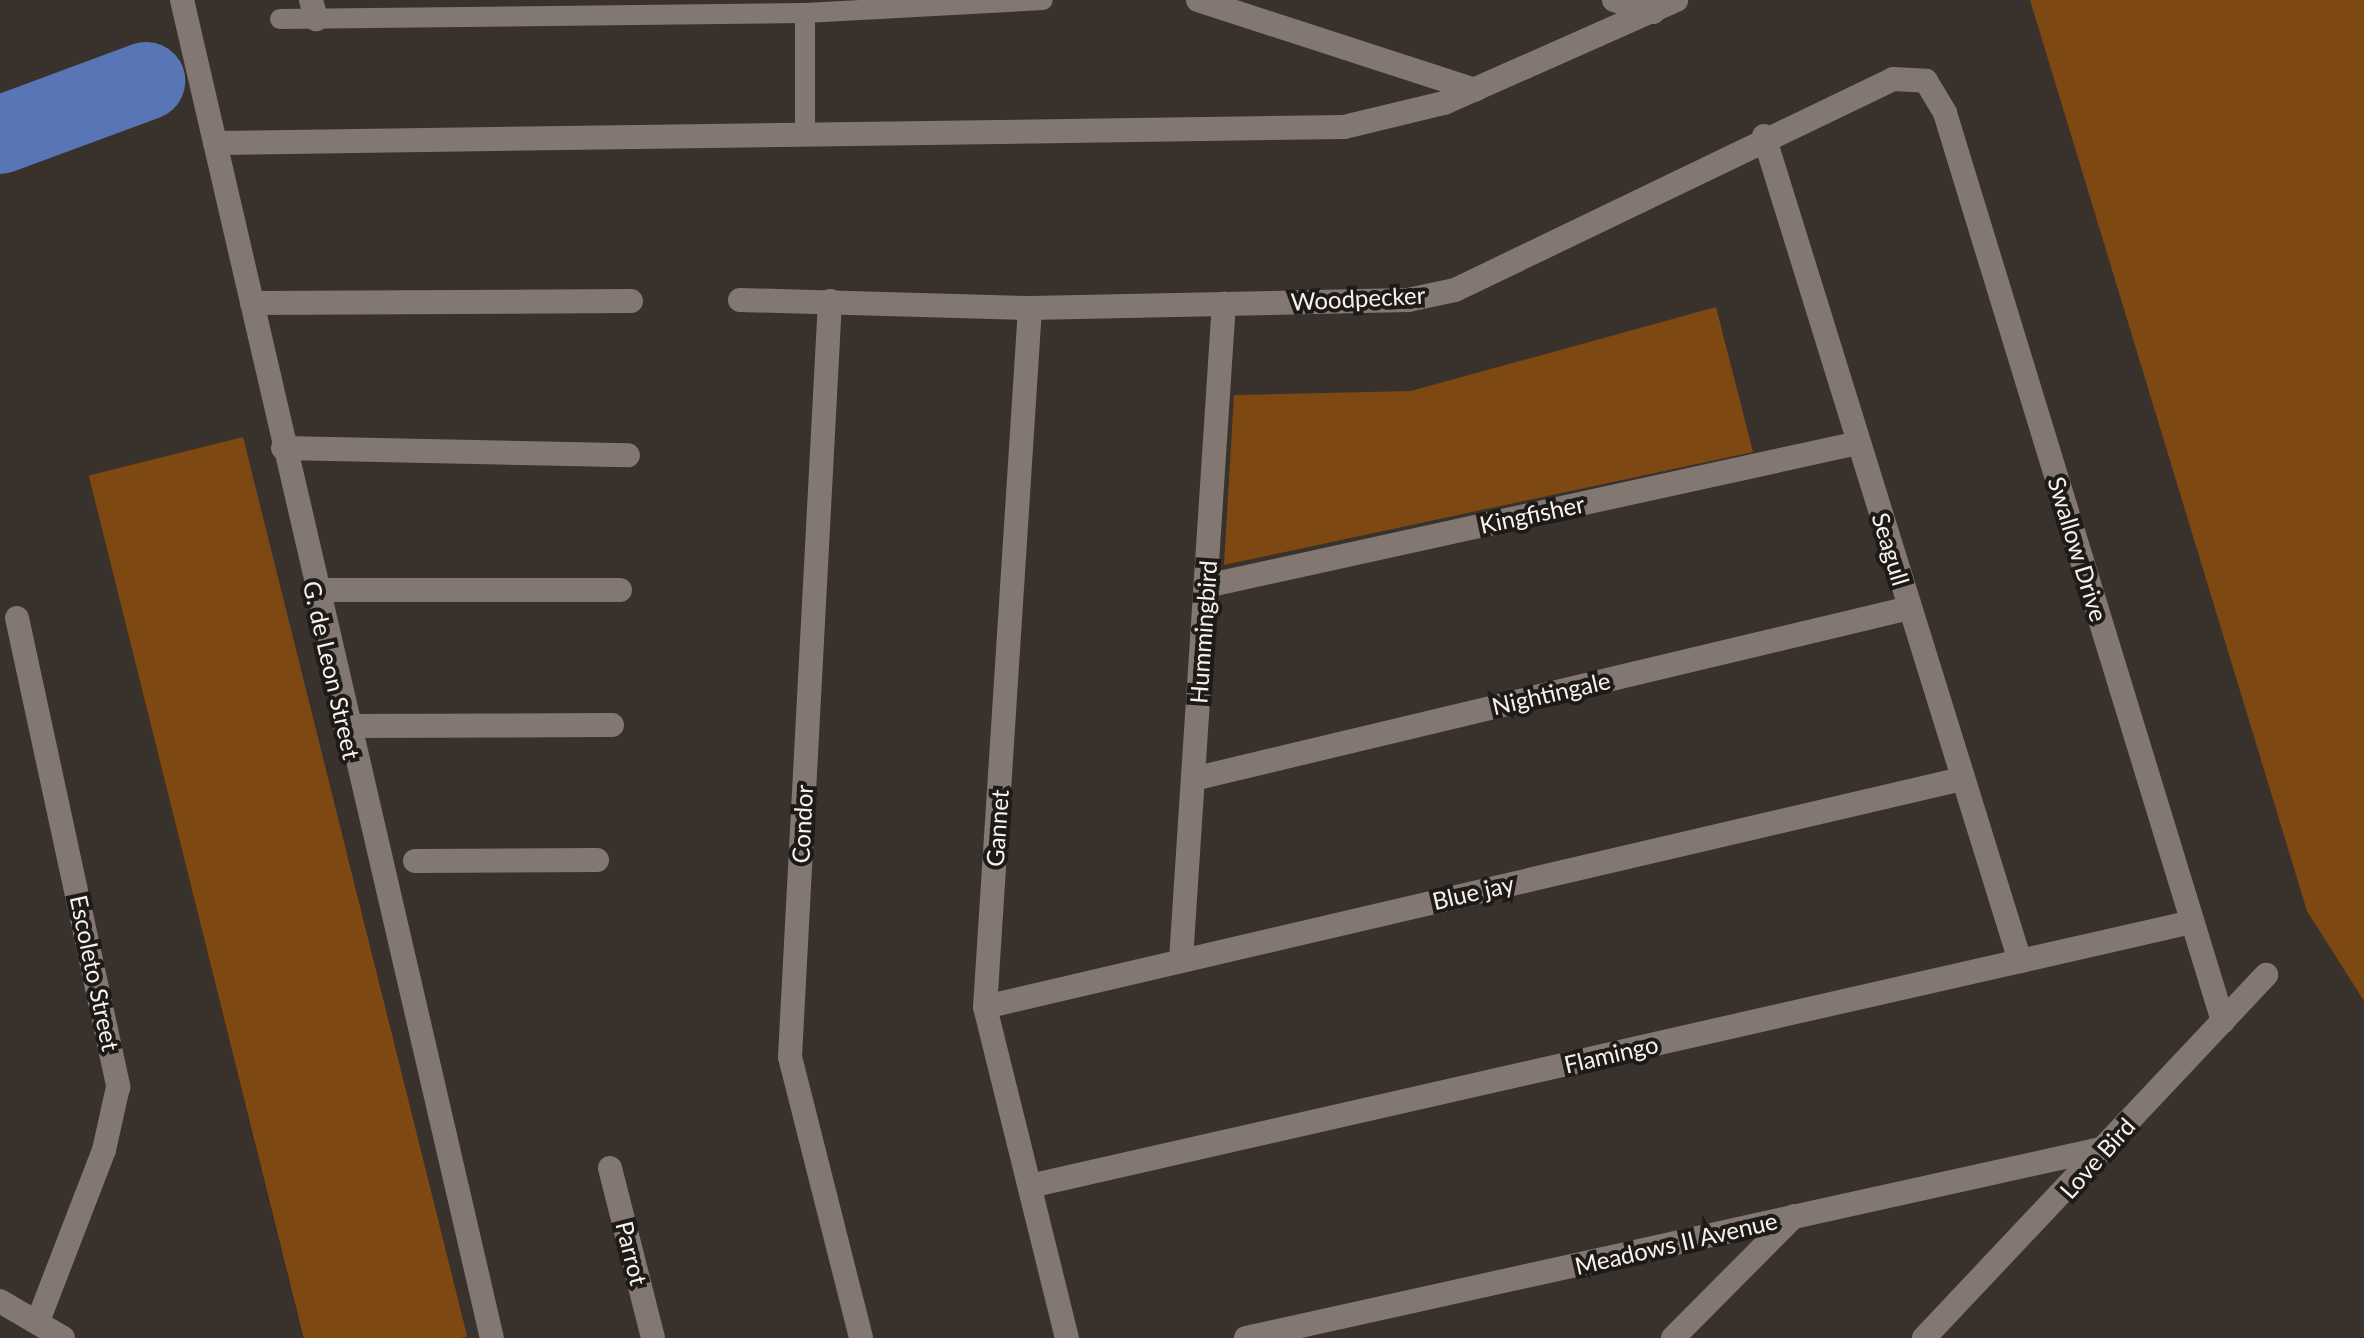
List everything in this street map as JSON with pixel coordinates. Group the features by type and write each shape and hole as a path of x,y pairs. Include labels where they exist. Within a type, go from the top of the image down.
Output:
{"street":[{"name":"G. de Leon Street","path":"182,0 345,726 492,1338"},
{"path":"1198,0 1475,90"},
{"path":"1614,0 1653,12"},
{"path":"215,143 1344,127 1395,118 1475,90 1676,0"},
{"name":"Woodpecker","path":"740,300 1030,308 1408,300 1455,290 1764,136 1893,79 1926,81"},
{"name":"Swallow Drive","path":"1926,81 1945,113 2223,1021"},
{"name":"Seagull","path":"1764,136 2020,961"},
{"path":"252,303 631,301"},
{"name":"Condor","path":"830,301 790,1057 861,1338"},
{"name":"Hummingbird","path":"1181,960 1224,303"},
{"name":"Gannet","path":"1030,308 985,1007 1067,1338"},
{"name":"Kingfisher","path":"1206,586 1858,443"},
{"path":"283,448 628,455"},
{"path":"314,590 620,590"},
{"name":"Nightingale","path":"1193,779 1909,608"},
{"name":"Escoleto Street","path":"17,618 118,1087 104,1150 38,1321"},
{"path":"345,726 612,725"},
{"name":"Blue jay","path":"985,1007 1962,779"},
{"path":"415,861 597,860"},
{"name":"Flamingo","path":"1030,1186 2192,922"},
{"name":"Love Bird","path":"1924,1338 2266,975"},
{"name":"Meadows II Avenue","path":"1252,1337 2105,1148"},
{"name":"Parrot","path":"610,1168 653,1338"},
{"path":"1673,1338 1794,1216"},
{"path":"0,1301 63,1338"}],"lane":[{"path":"280,19 314,9 805,13 1043,0"},
{"path":"805,13 805,135"}],"shaded area":[{"path":"2030,0 2364,0 2364,1001 2307,911"},
{"path":"1716,307 1753,452 1224,565 1234,395 1411,391"},
{"path":"243,437 467,1336 304,1338 89,475"}],"waterway":[{"path":"0,135 146,81"}]}
